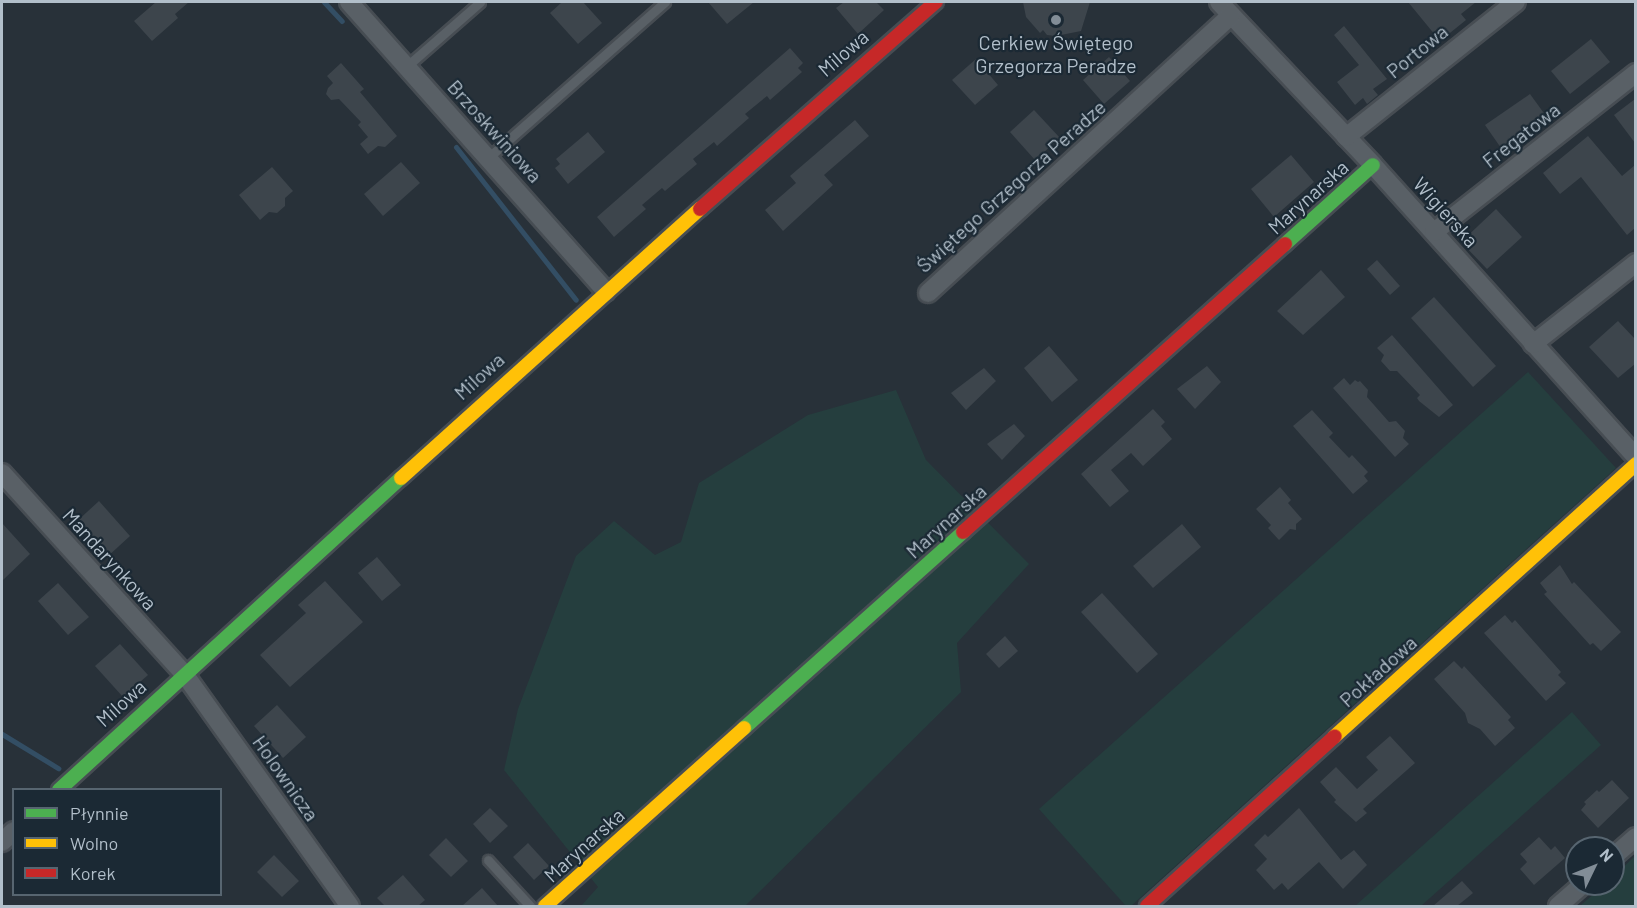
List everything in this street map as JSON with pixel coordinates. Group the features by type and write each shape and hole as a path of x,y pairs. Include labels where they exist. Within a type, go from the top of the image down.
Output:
{"street":[{"name":"Brzoskwiniowa","path":"350,2 606,291"},
{"name":"Milowa","path":"60,788 606,291 936,2"},
{"name":"Wigierska","path":"1219,2 1434,232 1635,457"},
{"name":"Portowa","path":"1346,136 1516,2"},
{"name":"Świętego Grzegorza Peradze","path":"928,293 1232,15"},
{"name":"Fregatowa","path":"1434,232 1635,73"},
{"name":"Marynarska","path":"545,906 1372,165"},
{"path":"1533,344 1635,263"},
{"name":"Pokładowa","path":"1147,906 1635,464"},
{"name":"Mandarynkowa","path":"2,473 185,675"},
{"name":"Holownicza","path":"185,675 350,906"},
{"path":"1558,906 1569,896"}],"lane":[{"path":"407,66 480,2"},
{"path":"489,157 665,2"},
{"path":"488,860 530,906"}],"green space":[{"path":"1528,372 1616,468 1131,906 1126,906 1039,809"},
{"path":"896,390 926,460 1029,564 957,643 961,692 745,906 581,906 598,887 504,770 518,709 576,556 614,521 655,555 681,542 699,483 808,415"},
{"path":"1572,712 1601,745 1421,906 1355,906"},
{"path":"1635,856 1635,906 1580,906 1591,896 1625,896 1625,866"}],"building":[{"path":"156,2 189,2 175,14 178,18 152,41 134,21"},
{"path":"562,2 583,2 602,23 578,44 550,13"},
{"path":"708,2 754,2 727,24"},
{"path":"844,2 876,2 884,10 858,34 836,8"},
{"name":"Cerkiew Świętego Grzegorza Peradze","path":"1023,2 1090,2 1081,31 1056,36 1047,35 1043,30 1040,33 1026,17"},
{"path":"1408,2 1476,2 1461,14 1466,20 1440,41"},
{"path":"1344,26 1387,79 1373,89 1378,95 1367,104 1363,98 1355,105 1337,82 1359,65 1334,35"},
{"path":"1591,39 1610,62 1570,94 1551,71"},
{"path":"790,48 803,63 798,68 802,72 770,100 767,96 745,114 749,118 717,146 714,142 693,159 697,164 665,191 662,188 642,205 646,209 614,237 597,217"},
{"path":"1109,57 1130,81 1104,104 1083,80"},
{"path":"976,59 998,85 975,105 952,80"},
{"path":"341,63 364,89 360,92 397,136 385,147 378,146 368,154 360,144 368,137 358,125 361,122 339,99 331,100 326,94 333,83 327,76"},
{"path":"1530,94 1546,116 1501,148 1485,125"},
{"path":"1635,99 1635,143 1614,115"},
{"path":"1034,110 1060,138 1035,160 1010,132"},
{"path":"855,120 869,136 824,175 833,185 783,231 765,210 796,183 790,176"},
{"path":"588,132 605,152 568,184 555,168 560,164 556,159"},
{"path":"1588,136 1622,176 1635,165 1635,228 1627,235 1581,177 1560,194 1543,173"},
{"path":"1291,155 1314,182 1274,217 1251,189"},
{"path":"401,162 420,183 383,216 364,194"},
{"path":"272,167 293,191 285,198 285,206 277,213 269,212 260,220 239,195"},
{"path":"1496,209 1522,237 1487,269 1461,242"},
{"path":"1377,260 1400,286 1390,295 1367,269"},
{"path":"1321,270 1345,297 1303,335 1277,311"},
{"path":"1434,297 1496,366 1473,387 1411,318"},
{"path":"1618,321 1635,339 1635,364 1618,378 1589,347"},
{"path":"1392,335 1453,405 1439,417 1419,401 1417,398 1420,395 1397,371 1390,371 1381,361 1384,355 1377,348"},
{"path":"1049,346 1078,380 1052,402 1024,368"},
{"path":"1207,366 1221,382 1195,409 1177,389"},
{"path":"984,368 996,381 966,410 951,393"},
{"path":"1344,378 1350,385 1355,380 1360,381 1368,390 1367,397 1389,422 1396,421 1405,431 1403,438 1409,444 1395,457 1333,388"},
{"path":"1153,409 1165,422 1161,426 1172,439 1143,466 1131,453 1111,470 1129,491 1110,507 1081,474"},
{"path":"1312,410 1333,433 1329,437 1349,458 1352,455 1368,472 1364,476 1368,481 1353,494 1293,426"},
{"path":"1014,424 1025,436 1002,460 987,444"},
{"path":"1280,487 1291,500 1288,503 1302,519 1296,524 1296,530 1290,529 1279,540 1268,528 1271,525 1256,509"},
{"path":"99,501 130,536 106,558 75,523"},
{"path":"2,523 30,554 2,581"},
{"path":"1182,524 1201,547 1153,588 1133,566"},
{"path":"377,557 401,585 382,601 358,573"},
{"path":"1560,565 1572,584 1574,582 1621,632 1601,651 1593,643 1590,645 1544,594 1547,592 1540,583"},
{"path":"325,581 363,622 290,687 260,655 306,613 298,605"},
{"path":"58,583 89,617 68,635 38,601"},
{"path":"1102,593 1158,654 1137,673 1081,612"},
{"path":"1505,615 1512,623 1515,620 1561,672 1558,675 1566,683 1546,701 1484,633"},
{"path":"1005,636 1018,651 999,668 986,654"},
{"path":"120,644 148,675 123,697 95,666"},
{"path":"1454,661 1462,669 1464,666 1511,717 1508,720 1515,728 1495,746 1480,729 1468,723 1465,713 1434,679"},
{"path":"277,705 306,737 283,758 254,726"},
{"path":"1390,736 1415,763 1363,809 1367,813 1356,822 1334,802 1336,800 1320,782 1336,767 1357,789 1378,770 1366,757"},
{"path":"1612,780 1629,798 1598,828 1581,810 1586,804 1584,802"},
{"path":"490,808 508,826 490,843 473,824"},
{"path":"1299,808 1341,860 1354,850 1367,865 1343,889 1319,862 1288,890 1282,883 1274,890 1256,870 1267,859 1254,845 1265,834 1268,837"},
{"path":"1539,837 1551,850 1555,846 1565,858 1534,885 1520,869 1527,862 1520,854"},
{"path":"446,838 468,861 451,877 429,855"},
{"path":"528,843 549,866 534,880 513,857"},
{"path":"274,855 299,881 282,897 257,872"},
{"path":"403,875 425,900 418,906 385,906 377,898"},
{"path":"1462,881 1473,893 1457,906 1433,906"},
{"path":"482,888 498,906 462,906"}],"waterway":[{"path":"324,2 342,21"},
{"path":"456,147 576,300"},
{"path":"2,734 58,768"}],"traffic: fast":[{"path":"1285,244 1373,165"},
{"path":"61,788 401,478"},
{"path":"744,728 963,532"}],"traffic: slow":[{"path":"401,478 700,209"},
{"path":"1335,736 1636,464"},
{"path":"545,906 744,728"}],"traffic: jam":[{"path":"700,209 936,2"},
{"path":"963,532 1285,244"},
{"path":"1147,906 1335,736"}],"place":[{"name":"Cerkiew Świętego Grzegorza Peradze","path":"1056,20"}]}
